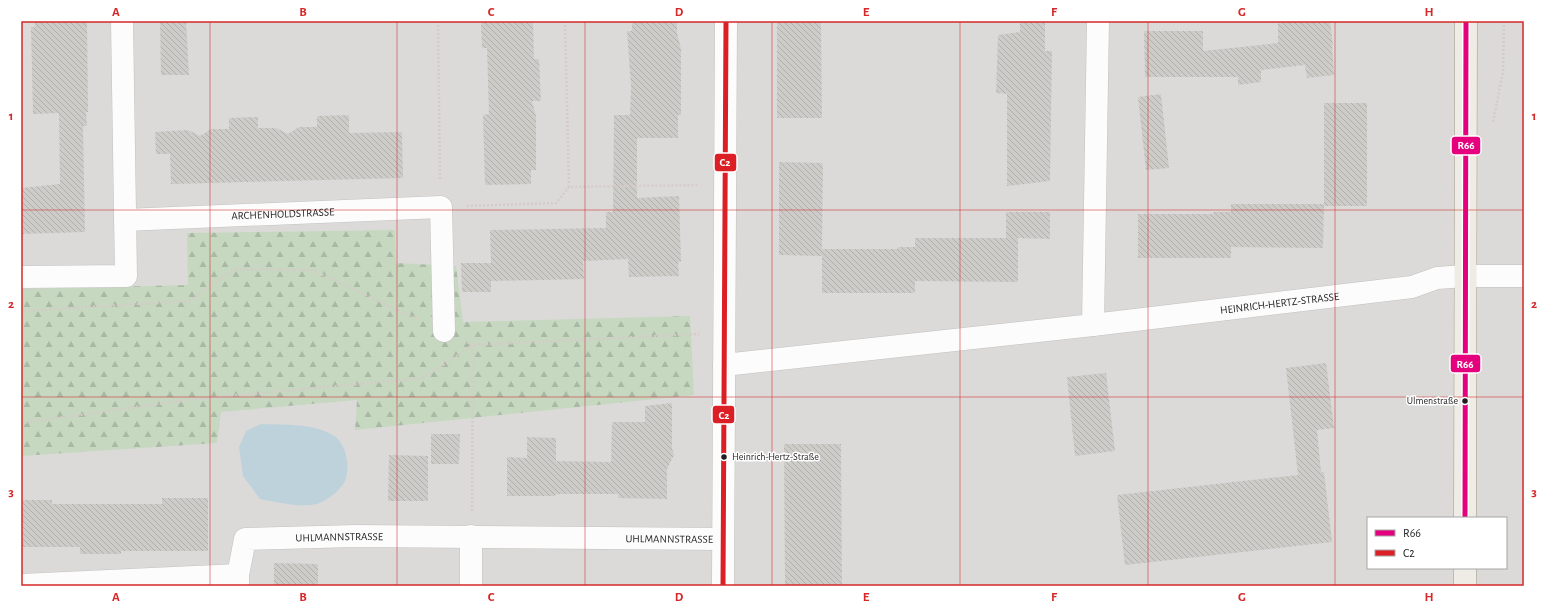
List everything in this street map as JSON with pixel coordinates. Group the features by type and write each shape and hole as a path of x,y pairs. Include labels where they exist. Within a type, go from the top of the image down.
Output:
{"main road":[{"path":"1465,517 1466,21"},
{"path":"1465,569 1465,586"}],"street":[{"path":"21,277 126,276 122,21"},
{"path":"723,586 723,332 726,184 726,21"},
{"path":"1093,325 1098,21"},
{"path":"441,207 444,331"},
{"name":"ARCHENHOLDSTRASSE","path":"125,220 441,207"},
{"path":"1465,276 1524,276"},
{"name":"HEINRICH-HERTZ-STRASSE","path":"724,365 1093,325 1412,287 1437,278 1465,276"},
{"name":"UHLMANNSTRASSE","path":"21,584 238,581 245,539 355,536 471,536 723,539"},
{"path":"471,536 471,586"}],"path":[{"path":"438,21 441,207 556,202 569,187 564,21"},
{"path":"569,187 726,184"},
{"path":"21,311 189,302 235,269 312,270 473,345 723,332"},
{"path":"21,423 186,400 423,378 473,345"},
{"path":"471,536 473,345"}],"shaded area":[{"path":"21,21 1524,21 1524,586 21,586"}],"green space":[{"path":"395,230 396,263 456,266 463,322 690,316 694,395 355,430 357,400 221,412 217,443 21,456 21,289 188,285 187,233"}],"water":[{"path":"261,424 316,428 333,435 341,443 346,454 347,472 342,486 330,497 317,504 296,505 260,499 243,476 239,447 246,431"}],"building":[{"path":"35,21 87,21 88,112 86,112 87,126 83,126 85,232 21,234 21,188 60,184 59,113 33,114 31,27 35,27"},
{"path":"160,21 186,21 189,75 161,75"},
{"path":"481,21 533,21 534,59 539,59 541,101 532,101 536,116 536,170 531,170 531,184 485,185 483,115 489,114 487,48 482,48"},
{"path":"632,21 677,21 677,33 681,49 681,115 678,115 678,138 637,138 637,198 679,196 681,262 678,262 679,276 629,277 628,259 583,261 584,279 491,281 491,292 462,292 461,263 491,263 490,230 606,228 606,212 613,212 614,115 630,115 631,86 627,31 632,31"},
{"path":"777,21 821,21 822,118 777,118"},
{"path":"1020,21 1045,21 1045,51 1052,51 1050,181 1007,186 1007,94 996,93 998,35 1020,32"},
{"path":"1278,21 1330,21 1333,45 1334,75 1307,78 1305,65 1261,70 1261,82 1238,85 1238,77 1145,77 1144,31 1203,31 1203,51 1278,43"},
{"path":"1161,94 1169,168 1146,170 1138,97"},
{"path":"1324,103 1367,103 1367,206 1324,206 1323,248 1231,247 1231,258 1138,258 1138,214 1213,214 1213,212 1231,212 1231,204 1324,204"},
{"path":"349,115 349,133 402,132 403,178 171,184 170,154 156,154 155,132 188,130 200,136 211,129 229,129 229,118 258,117 258,128 276,128 288,134 299,127 317,127 317,116"},
{"path":"779,162 823,163 822,249 897,249 898,247 915,247 915,238 1006,238 1006,212 1050,212 1050,239 1018,238 1018,282 915,281 915,293 822,293 822,256 779,255"},
{"path":"1326,363 1334,428 1317,430 1321,472 1324,472 1332,542 1125,565 1117,495 1298,475 1286,368"},
{"path":"1106,373 1115,451 1075,456 1067,377"},
{"path":"672,403 672,448 674,455 667,469 667,499 618,498 618,494 507,496 507,457 527,458 527,437 556,438 556,461 611,462 612,422 645,422 645,406"},
{"path":"431,434 460,434 459,464 431,464"},
{"path":"784,444 841,444 842,586 785,586"},
{"path":"389,455 428,456 428,501 388,501"},
{"path":"162,498 208,498 208,551 121,551 121,554 80,554 80,547 21,547 21,500 52,500 52,504 162,504"},
{"path":"274,563 318,564 318,586 274,586"}],"transit line":[{"name":"C2","path":"723,586 726,21"},
{"name":"R66","path":"1465,517 1466,21"}],"place":[{"name":"Ulmenstraße","path":"1465,401"},
{"name":"Heinrich-Hertz-Straße","path":"724,457"}]}
